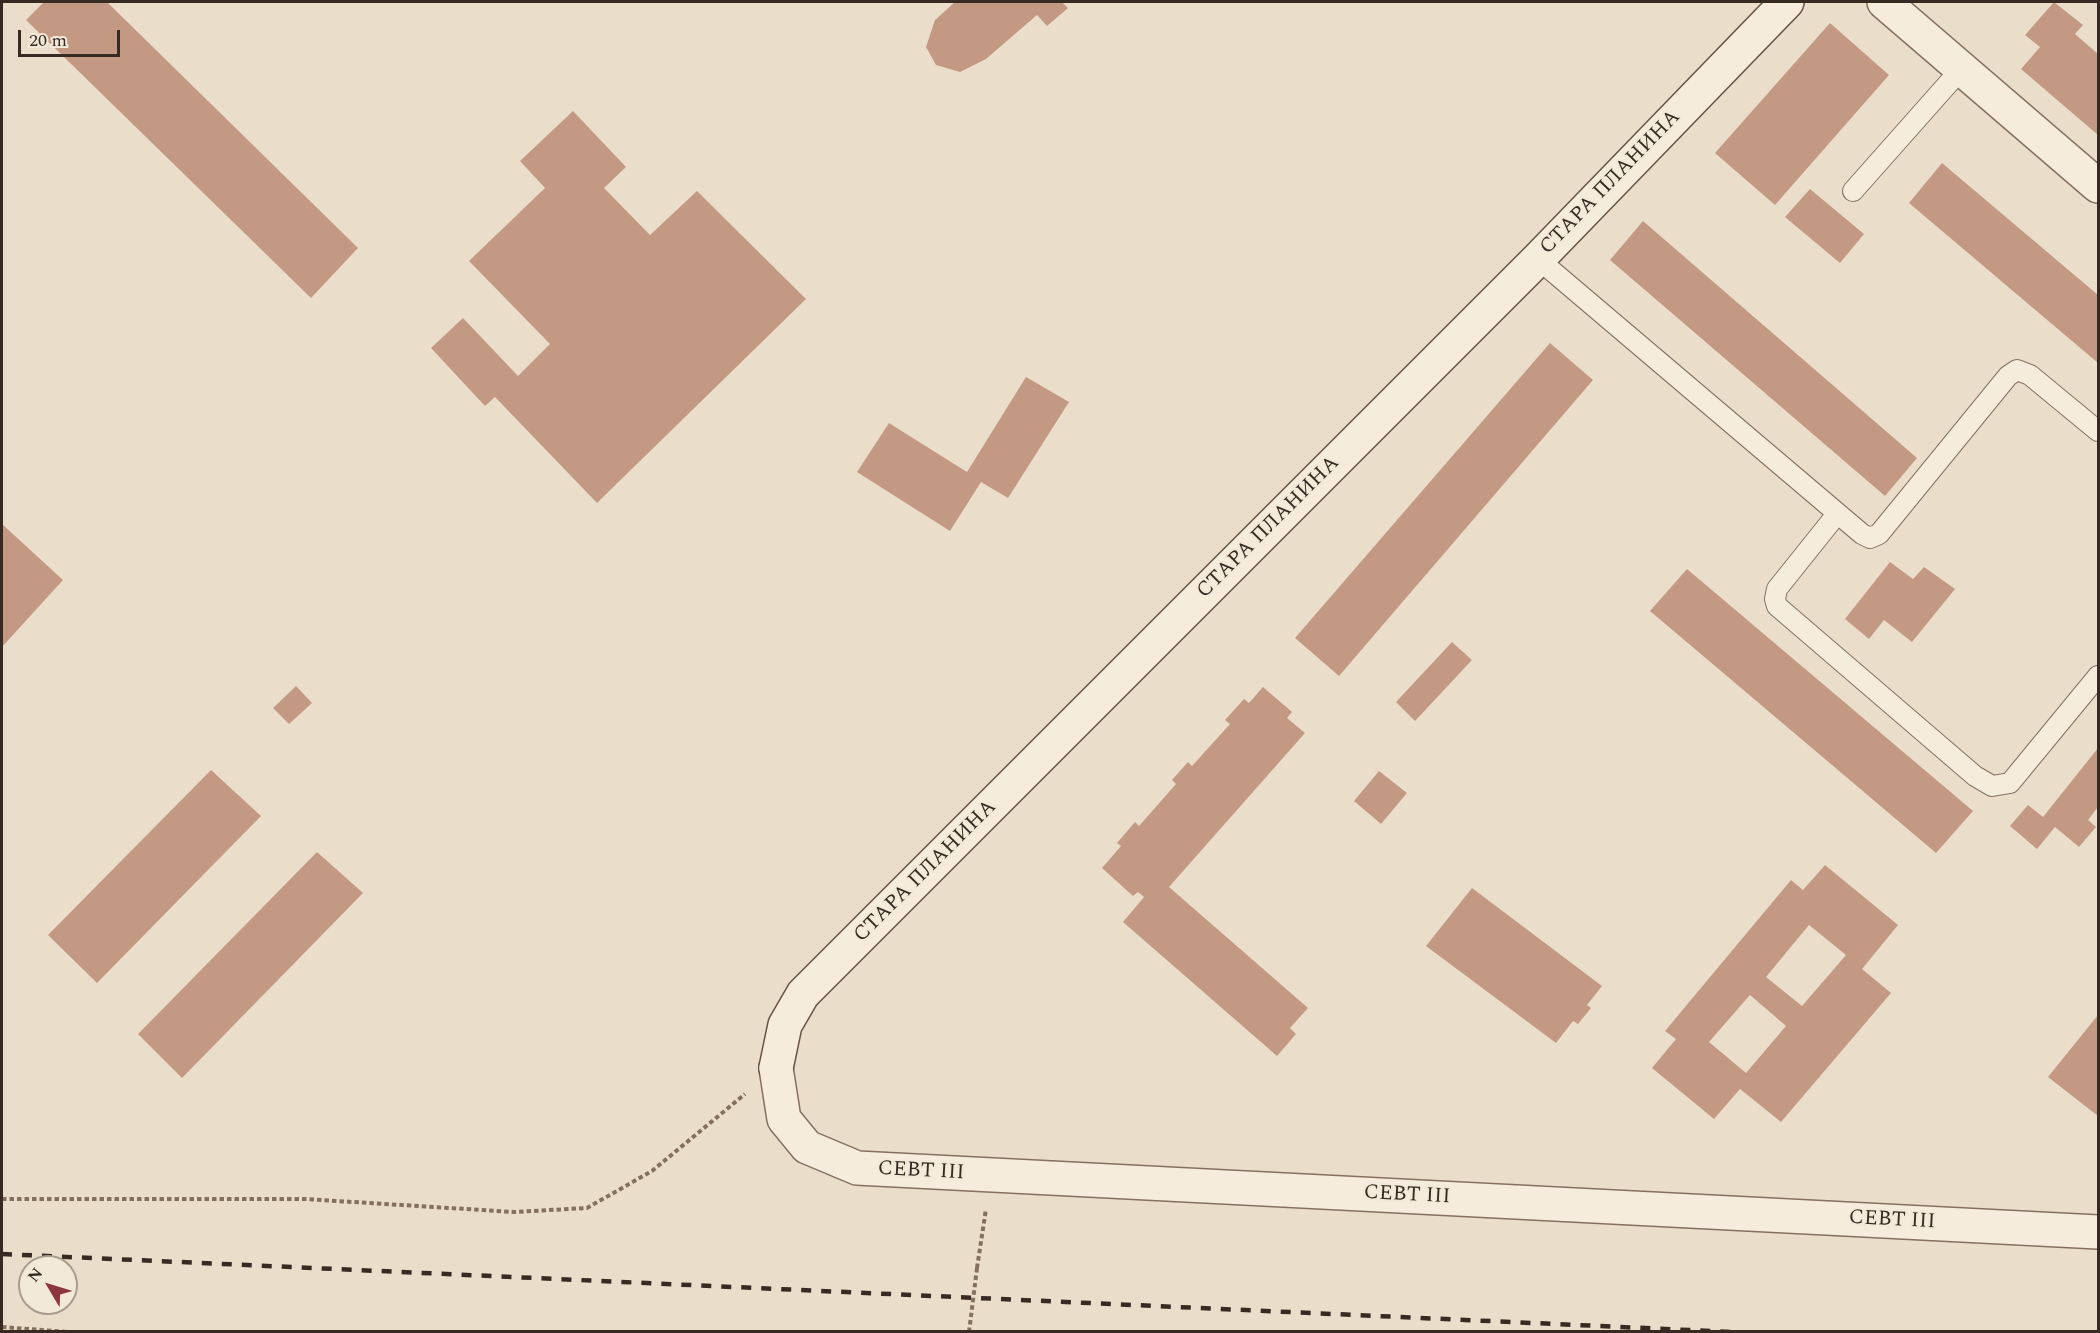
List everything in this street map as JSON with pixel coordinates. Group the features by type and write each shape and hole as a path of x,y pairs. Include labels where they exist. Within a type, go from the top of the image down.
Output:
{"street":[{"name":"СТАРА ПЛАНИНА","path":"776,1068 784,1025 803,994 1538,259 1787,2"},
{"path":"1884,2 2098,186"},
{"name":"СЕВТ III","path":"776,1068 784,1119 807,1147 857,1168 2098,1232"}],"lane":[{"path":"1853,191 1962,68"},
{"path":"1538,259 1837,514 1870,538 1879,534 2008,376 2017,370 2030,375 2098,431"},
{"path":"1837,514 1777,589 1775,599 1777,606 1975,776 1992,786 2010,783 2098,676"}],"path":[{"path":"2,1199 305,1199 514,1212 587,1208 652,1171 776,1068"},
{"path":"969,1332 991,1175"},
{"path":"2,1327 68,1332"}],"building":[{"path":"44,2 107,2 358,248 311,298 26,20"},
{"path":"955,2 1062,2 1068,8 1047,26 1037,15 986,59 960,72 936,65 926,47 935,20"},
{"path":"2054,2 2083,25 2075,34 2098,54 2098,135 2021,69 2040,47 2025,35"},
{"path":"1830,23 1889,75 1775,205 1715,153"},
{"path":"573,111 626,167 604,188 650,235 697,191 806,299 597,503 495,397 485,406 431,348 463,318 518,376 550,344 469,261 545,188 520,161"},
{"path":"1942,163 2098,295 2098,363 1909,203"},
{"path":"1810,189 1864,234 1840,263 1785,217"},
{"path":"1643,221 1917,458 1885,496 1610,260"},
{"path":"1550,343 1593,380 1339,676 1295,638"},
{"path":"1026,377 1069,402 1008,498 981,482 950,531 857,472 889,423 967,472"},
{"path":"2,524 63,580 2,647"},
{"path":"1890,562 1913,579 1924,567 1955,589 1912,642 1884,620 1869,639 1845,619"},
{"path":"1687,569 1973,811 1936,853 1650,611"},
{"path":"1452,642 1472,660 1415,721 1396,702"},
{"path":"296,686 312,703 289,724 273,708"},
{"path":"1263,687 1292,712 1287,718 1305,733 1169,887 1308,1008 1290,1028 1296,1034 1277,1056 1123,922 1144,897 1138,892 1133,896 1102,868 1121,846 1117,843 1135,822 1139,826 1176,784 1172,780 1188,762 1192,766 1230,724 1225,720 1244,699 1249,703"},
{"path":"2098,748 2098,807 2088,820 2096,827 2079,847 2055,827 2037,849 2010,826 2028,805 2043,817"},
{"path":"211,770 261,816 97,983 48,935"},
{"path":"1379,771 1407,793 1381,824 1354,801"},
{"path":"317,852 363,893 182,1078 138,1034"},
{"path":"1825,865 1898,925 1862,969 1891,993 1781,1122 1740,1089 1714,1119 1652,1068 1676,1039 1665,1031 1791,880 1803,890","holes":["1809,925 1846,955 1802,1006 1766,977","1750,995 1786,1026 1746,1073 1709,1042"]},
{"path":"1472,888 1602,986 1587,1005 1591,1008 1578,1024 1573,1021 1556,1043 1426,946"},
{"path":"2098,1015 2098,1116 2048,1077"}],"railway":[{"path":"2,1254 1732,1332"}]}
